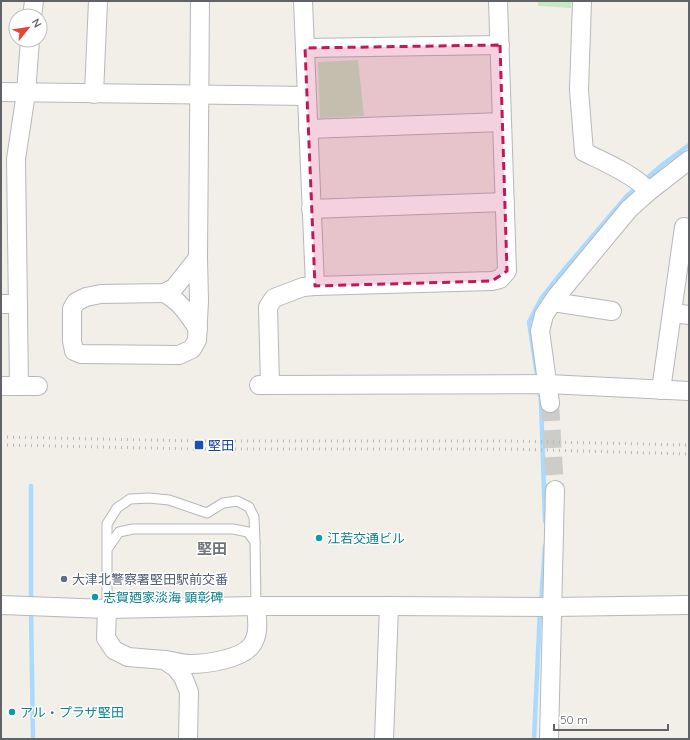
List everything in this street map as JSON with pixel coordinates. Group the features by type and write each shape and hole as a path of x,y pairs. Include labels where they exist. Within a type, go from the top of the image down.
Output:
{"street":[{"path":"94,94 98,1"},
{"path":"198,258 174,288 164,293 101,294 86,297 76,302 72,309 72,341 74,351 80,354 179,355 192,348 197,340 199,301 200,1"},
{"path":"303,1 315,286"},
{"path":"498,1 507,271 500,279 492,281 315,286 303,287 274,298 268,307 264,385 540,384 689,391"},
{"path":"582,1 579,90 584,152 634,179 646,188 648,192"},
{"path":"305,48 500,45"},
{"path":"19,386 9,304 16,159 26,93 29,48"},
{"path":"1,92 307,96"},
{"path":"308,129 502,122"},
{"path":"550,403 540,384 540,331 544,316 553,302 629,209 689,160"},
{"path":"312,209 505,202"},
{"path":"661,390 680,314 684,227"},
{"path":"164,293 173,298 186,310 198,329"},
{"path":"553,302 612,311"},
{"path":"1,386 38,386"},
{"path":"549,739 544,607 554,490"},
{"path":"1,605 107,609 256,606 544,607 689,605"},
{"path":"189,692 196,679 208,667 241,653 252,646 258,629 256,606"},
{"path":"384,739 390,606"},
{"path":"107,609 106,638 114,650 128,657 189,664 222,660"},
{"path":"164,660 176,668 183,677 189,692 188,739"}],"lane":[{"path":"107,609 107,524 117,508 130,500 149,498 169,500 206,513 223,503 237,501 249,507 254,517 256,606"},
{"path":"206,513 207,529"},
{"path":"108,548 119,532 133,529 233,529 248,532 255,542"}],"highlighted area":[{"path":"500,45 507,271 492,281 315,286 305,48"}],"green space":[{"path":"538,1 571,1 571,8 538,6"},
{"path":"358,60 364,116 320,118 318,62"}],"waterway":[{"path":"644,181 662,165 689,145"},
{"path":"538,381 529,322 541,299 563,271 626,197 638,186"},
{"path":"539,389 541,401 545,521"},
{"path":"31,486 31,602"},
{"path":"541,603 545,546"},
{"path":"31,610 33,739"},
{"path":"534,739 540,610"}],"tunnel":[{"path":"550,403 555,490"}],"railway":[{"path":"1,437 199,441 508,441 689,445"},
{"path":"1,445 199,449 507,449 689,454"}],"place":[{"name":"堅田","path":"199,445"},
{"name":"江若交通ビル","path":"319,538"},
{"name":"大津北警察署堅田駅前交番","path":"64,579"},
{"name":"志賀廼家淡海 顕彰碑","path":"95,597"},
{"name":"アル・プラザ堅田","path":"12,712"}],"district":[{"name":"堅田","path":"212,549"}]}
